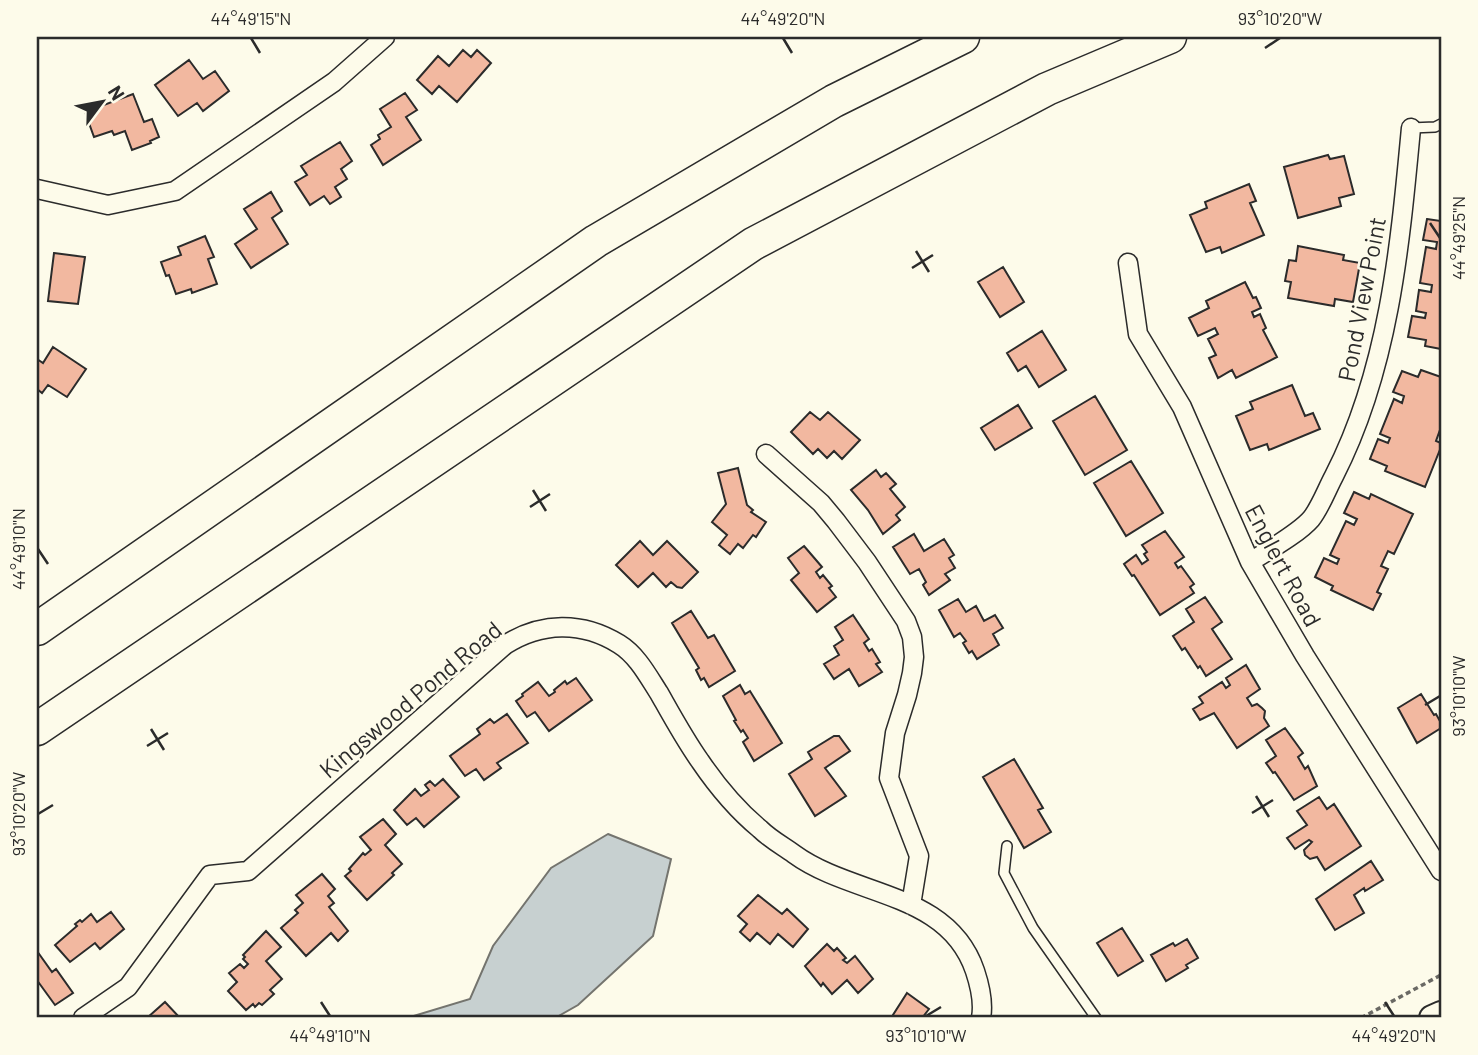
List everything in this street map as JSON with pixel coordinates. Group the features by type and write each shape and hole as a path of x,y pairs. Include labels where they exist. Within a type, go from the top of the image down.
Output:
{"highway":[{"path":"37,629 596,240 834,101 963,37"},
{"path":"37,729 753,244 1048,89 1170,37"}],"main road":[{"path":"1432,1018 1441,1014"}],"street":[{"path":"37,189 108,205 175,191 334,82 385,37"},
{"name":"Pond View Point","path":"1250,562 1287,539 1311,519 1345,453 1364,403 1382,341 1394,275 1411,128"},
{"name":"Englert Road","path":"1128,263 1138,334 1182,407 1250,562 1305,656 1441,871"},
{"path":"766,454 821,503 835,520 906,621 912,637 912,673 895,733 889,778 919,856 911,905"},
{"name":"Kingswood Pond Road","path":"83,1018 128,987 210,875 247,871 505,645 534,631 555,626 576,627 597,633 626,648 640,664 713,780 761,831 798,858 819,869 911,905 944,924 967,953 981,988 981,1018"}],"lane":[{"path":"1411,128 1435,127 1441,124"},
{"path":"1007,846 1004,873 1033,928 1096,1018"}],"path":[{"path":"1361,1018 1441,975"}],"shaded area":[{"path":"608,834 671,859 653,936 578,1005 555,1018 407,1018 470,999 493,946 551,868"}],"building":[{"path":"463,50 471,57 477,50 491,63 457,102 439,86 432,94 417,80 438,56 449,66"},
{"path":"189,60 203,79 215,71 229,91 203,111 197,103 178,116 155,85"},
{"path":"405,93 417,110 406,117 421,140 383,165 371,145 380,139 378,135 391,127 380,109"},
{"path":"133,94 144,122 152,119 159,137 132,150 125,131 114,135 112,131 94,137 85,112"},
{"path":"340,142 352,161 341,169 347,179 335,187 341,197 330,204 324,196 310,205 295,182 307,175 301,166"},
{"path":"1328,155 1330,159 1344,156 1354,194 1339,198 1341,206 1298,218 1284,167"},
{"path":"1249,184 1256,201 1250,203 1264,235 1222,253 1220,247 1206,252 1190,215 1207,208 1205,202"},
{"path":"271,192 282,211 272,218 288,244 251,268 235,244 257,229 244,209"},
{"path":"1427,219 1441,221 1441,349 1425,346 1426,340 1408,337 1412,316 1425,318 1426,313 1416,311 1419,290 1431,292 1432,285 1420,283 1426,247 1436,249 1437,242 1423,240"},
{"path":"205,236 214,257 208,259 217,284 192,293 191,289 176,294 161,262 181,255 178,247"},
{"path":"1298,246 1344,255 1343,260 1360,263 1353,302 1335,299 1334,306 1288,298 1291,282 1285,281 1289,260 1296,261"},
{"path":"54,253 85,257 78,304 48,301"},
{"path":"1003,267 1024,302 1000,317 978,282"},
{"path":"1245,282 1261,308 1252,312 1254,317 1260,314 1266,328 1263,330 1277,357 1236,378 1232,370 1218,378 1209,358 1216,355 1208,339 1218,334 1215,328 1198,336 1189,318 1209,308 1206,301"},
{"path":"1042,331 1066,370 1039,387 1026,366 1018,371 1007,353"},
{"path":"53,347 86,369 67,397 48,385 42,393 37,389 37,359 43,363"},
{"path":"1421,370 1441,377 1441,427 1436,441 1441,443 1441,447 1425,487 1385,471 1387,466 1370,459 1378,439 1388,443 1390,438 1380,434 1394,399 1402,403 1404,396 1393,392 1402,371 1418,377"},
{"path":"1292,385 1305,416 1313,413 1320,429 1269,450 1267,444 1250,450 1236,416 1253,409 1250,402"},
{"path":"1095,396 1127,450 1085,475 1053,421"},
{"path":"1018,405 1032,428 995,450 981,428"},
{"path":"810,412 820,420 828,412 860,440 842,459 834,451 827,458 818,449 813,454 791,432"},
{"path":"1131,461 1163,513 1126,536 1094,483"},
{"path":"738,468 747,505 753,510 751,512 766,522 756,537 753,535 743,548 738,544 730,554 719,545 727,535 712,522 726,504 718,473"},
{"path":"876,470 881,477 886,473 896,484 890,489 905,507 896,515 900,520 883,534 851,490"},
{"path":"1354,492 1369,499 1371,494 1413,514 1394,554 1388,551 1381,566 1388,569 1377,592 1381,594 1373,610 1331,590 1333,586 1315,577 1324,558 1337,564 1339,559 1330,555 1346,521 1354,525 1357,519 1344,513"},
{"path":"1165,531 1184,557 1175,563 1178,568 1181,566 1194,584 1190,587 1194,593 1160,615 1124,564 1136,555 1142,564 1148,560 1142,545"},
{"path":"914,534 924,551 944,539 954,555 949,558 955,568 945,574 950,580 929,595 919,569 910,574 893,547"},
{"path":"640,541 653,555 667,541 698,572 682,588 671,582 666,587 653,573 638,587 616,565"},
{"path":"804,546 822,567 816,572 820,578 823,575 832,586 829,588 836,597 817,612 791,580 799,573 788,558"},
{"path":"1205,597 1222,622 1212,629 1232,659 1206,676 1173,636 1194,622 1186,609"},
{"path":"958,599 966,612 976,606 984,621 995,615 1003,628 993,634 999,645 977,659 972,651 969,653 963,643 966,641 960,633 954,637 939,610"},
{"path":"691,611 708,638 714,635 735,671 709,687 704,678 701,680 696,670 699,668 672,623"},
{"path":"853,615 869,639 864,643 869,651 872,649 880,662 876,664 882,672 859,686 849,669 834,679 824,664 839,655 834,646 843,640 835,627"},
{"path":"1246,665 1260,689 1247,698 1252,706 1257,704 1265,711 1264,718 1269,726 1237,748 1214,713 1200,720 1193,709 1203,703 1199,697 1222,682 1226,688 1230,685 1226,678"},
{"path":"576,678 592,700 549,731 535,712 527,717 516,701 538,682 549,696 565,681 567,684"},
{"path":"740,685 745,694 750,691 782,743 754,761 743,742 748,738 734,721 736,720 723,696"},
{"path":"1421,694 1434,715 1436,714 1441,728 1417,743 1398,708"},
{"path":"507,714 528,743 497,763 501,768 484,780 476,769 465,776 450,756 480,734 477,729 490,719 494,723"},
{"path":"1285,728 1303,753 1298,757 1305,769 1308,766 1317,786 1294,800 1266,763 1276,756 1266,740"},
{"path":"834,736 839,736 850,751 825,768 846,796 815,816 789,774 812,759 808,752"},
{"path":"1014,759 1043,808 1038,810 1051,832 1024,848 983,777"},
{"path":"443,779 459,797 424,827 416,818 407,825 394,810 415,789 421,796 429,790 425,785 430,781 435,786"},
{"path":"1319,797 1327,809 1334,804 1361,846 1325,870 1317,857 1310,859 1305,855 1304,850 1312,842 1309,840 1295,849 1287,838 1307,825 1297,811"},
{"path":"383,819 396,834 385,845 402,864 367,900 345,876 363,853 365,855 371,850 360,837"},
{"path":"1371,861 1383,880 1354,895 1364,913 1335,930 1316,899"},
{"path":"322,874 335,889 328,896 334,903 329,907 348,931 338,941 331,933 306,956 281,928 298,913 295,910 303,903 296,895"},
{"path":"758,895 782,914 787,909 808,929 793,947 778,934 770,944 757,933 750,941 740,932 747,924 738,916"},
{"path":"111,912 124,929 100,949 95,943 70,962 55,945 77,926 75,924 80,920 82,922 91,914 97,922"},
{"path":"1122,928 1143,961 1118,976 1097,943"},
{"path":"266,931 281,947 266,961 282,979 270,990 274,994 262,1005 259,1003 255,1007 253,1004 246,1010 228,991 237,982 229,973 240,964 244,968 248,964 243,955"},
{"path":"1187,939 1198,958 1186,965 1188,968 1166,981 1151,955"},
{"path":"827,944 834,951 837,948 847,963 855,956 873,979 858,993 847,980 832,994 823,983 821,986 805,966"},
{"path":"37,951 52,972 56,969 73,993 55,1005 39,983 37,985"},
{"path":"907,993 929,1009 922,1018 891,1018"},
{"path":"165,1002 180,1018 147,1018"}]}
